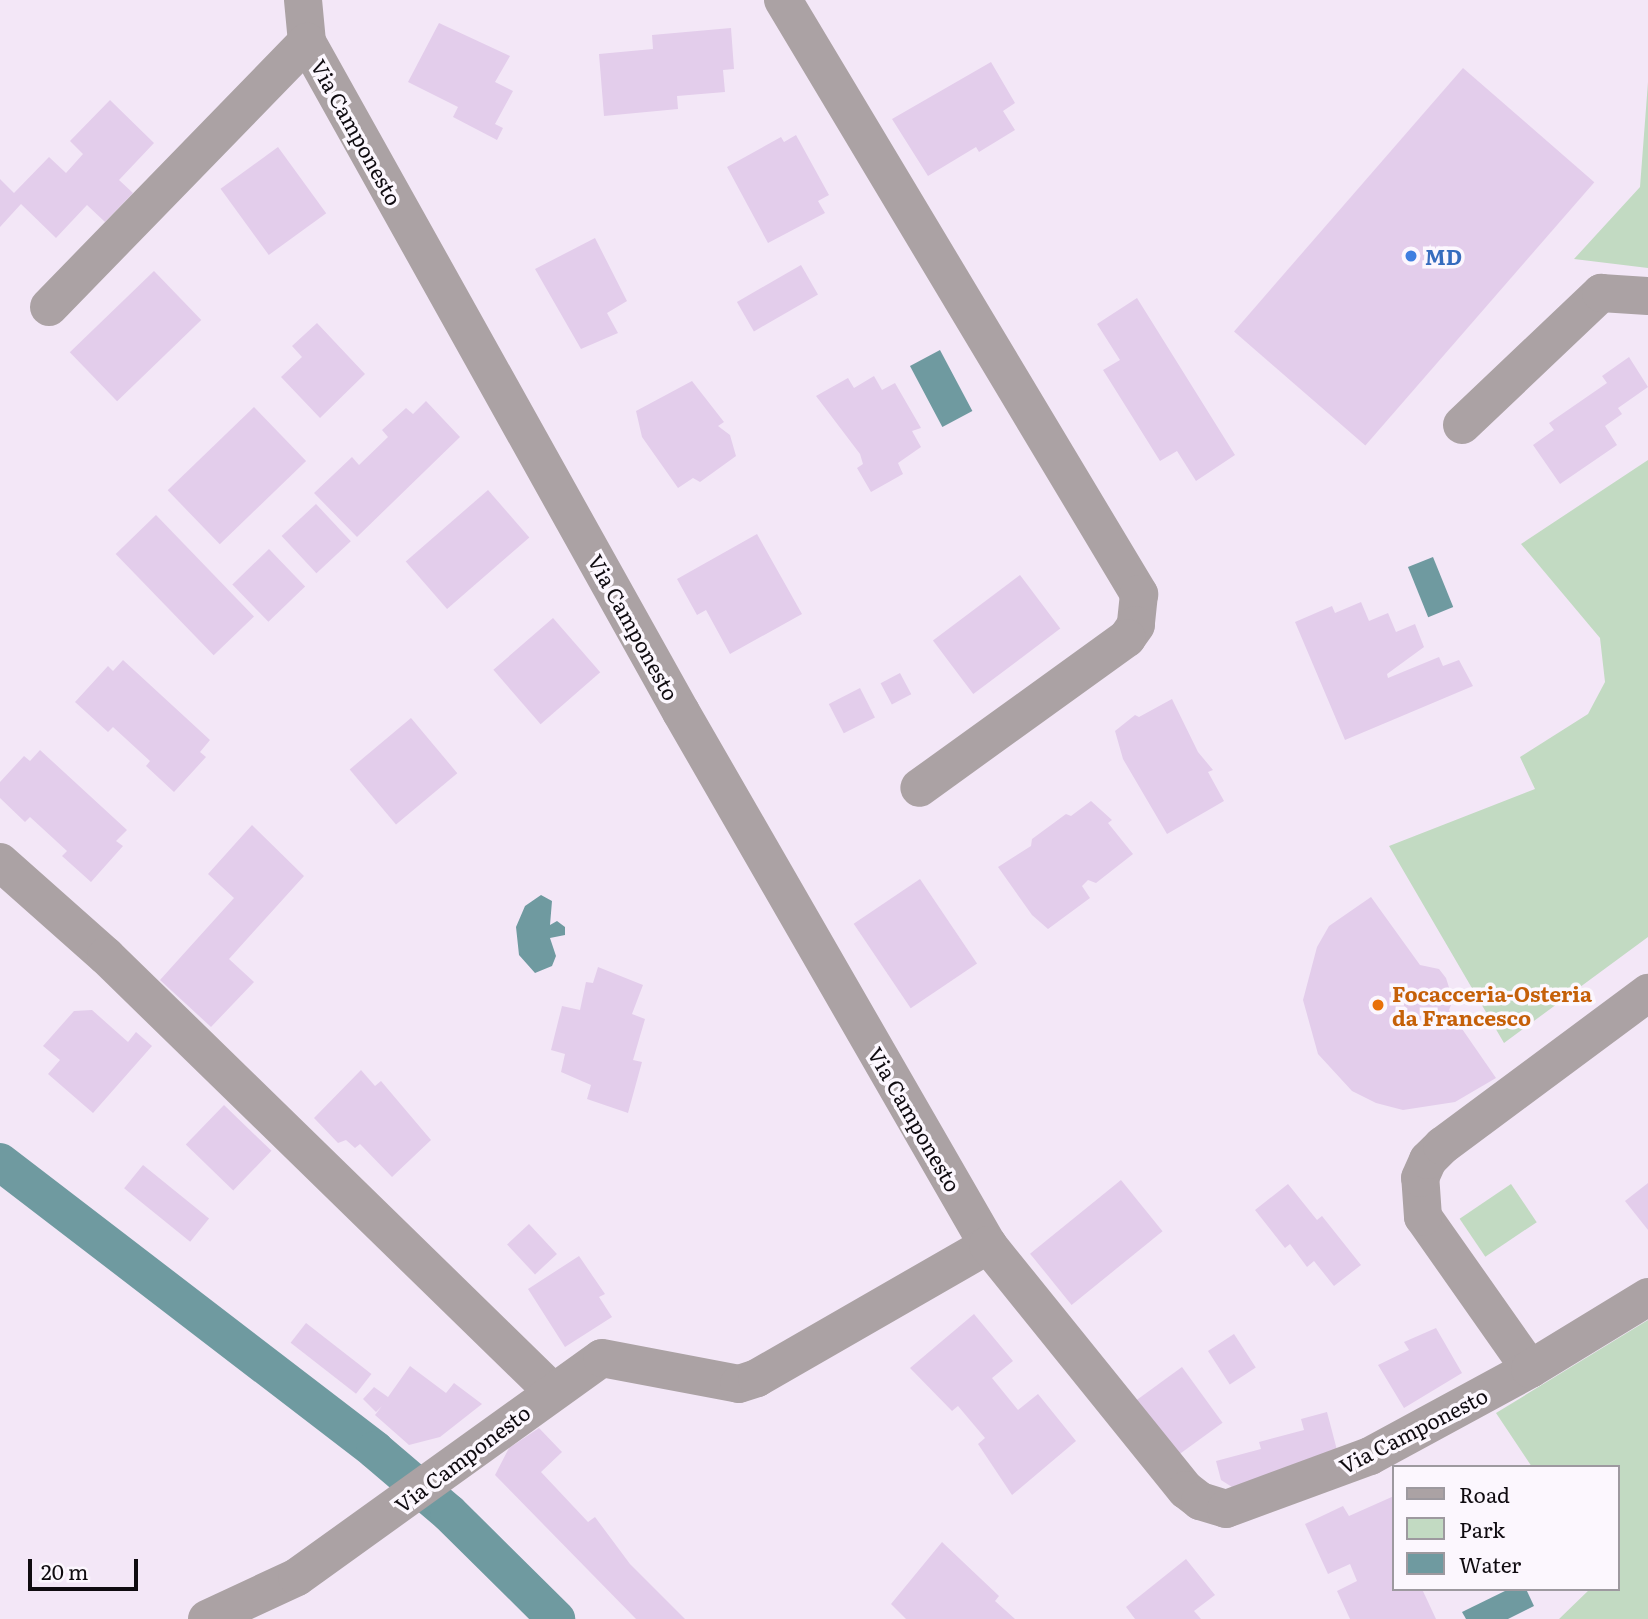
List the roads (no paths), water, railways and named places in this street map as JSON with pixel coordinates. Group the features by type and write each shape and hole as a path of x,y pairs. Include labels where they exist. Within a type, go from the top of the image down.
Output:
{"street":[{"name":"Via Camponesto","path":"303,0 307,42 688,724 988,1245 1186,1490 1200,1501 1226,1508 1370,1456 1530,1369 1648,1297"},
{"path":"783,0 1139,594 1136,625 1127,638 919,788"},
{"path":"49,307 307,42"},
{"path":"1462,425 1601,293 1648,296"},
{"path":"0,862 106,956 551,1390"},
{"path":"1530,1369 1423,1217 1420,1178 1428,1160 1442,1146 1648,993"},
{"name":"Via Camponesto","path":"207,1619 297,1577 450,1469 551,1390 602,1358 739,1384 988,1245"}],"water":[{"path":"940,350 972,411 942,427 910,366"},
{"path":"1433,557 1453,607 1428,617 1408,567"},
{"path":"541,895 552,901 550,925 557,921 565,927 565,935 550,938 556,956 552,966 535,973 519,955 516,927 525,906"},
{"path":"1505,1591 1527,1591 1534,1606 1508,1619 1466,1619 1462,1612"}],"waterway":[{"path":"0,1162 375,1450 449,1513 556,1619"}],"place":[{"name":"MD","path":"1411,256"},
{"name":"Focacceria-Osteria da Francesco","path":"1378,1005"}]}
